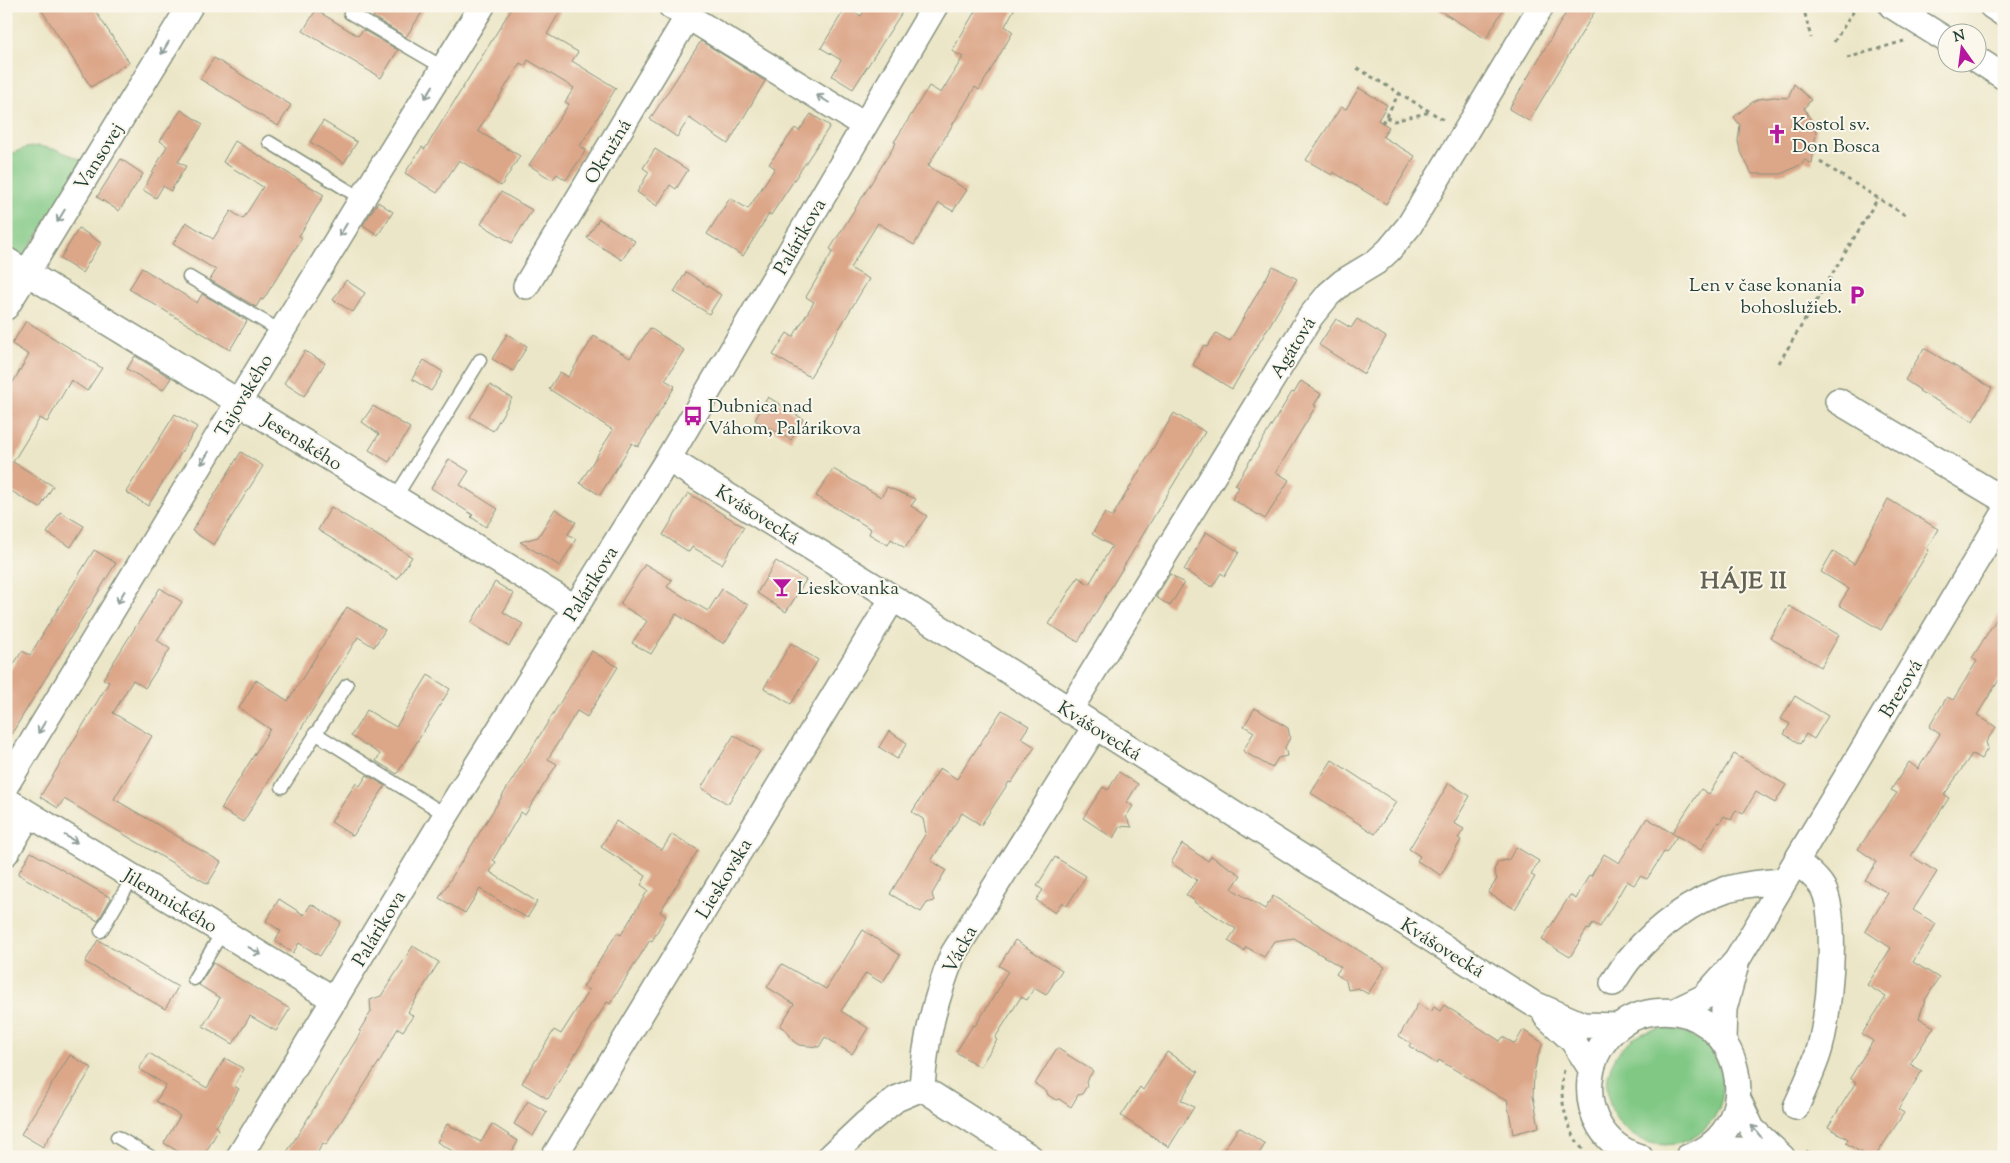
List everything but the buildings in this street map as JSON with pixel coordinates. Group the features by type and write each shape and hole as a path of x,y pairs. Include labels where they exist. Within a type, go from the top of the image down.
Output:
{"street":[{"name":"Vansovej","path":"6,306 16,266 190,6"},
{"name":"Tajovského","path":"6,785 362,199 482,6"},
{"name":"Palárikova","path":"239,1157 574,607 668,459 935,6"},
{"name":"Agátová","path":"1069,711 1311,316 1329,294 1343,282 1376,262 1399,240 1482,107 1541,6"},
{"path":"1892,6 1938,35"},
{"path":"1992,6 2004,14"},
{"name":"Okružná","path":"526,286 680,11 864,125"},
{"path":"1988,67 2004,77"},
{"name":"Jesenského","path":"16,266 240,401 574,607"},
{"path":"1838,401 2004,500"},
{"name":"Kvášovecká","path":"668,459 893,598 1532,1003 1583,1025 1619,1026"},
{"name":"Brezová","path":"1673,1012 1704,997 1737,960 2004,514"},
{"name":"Lieskovska","path":"554,1157 893,598"},
{"name":"Vácka","path":"922,1088 924,1051 938,991 953,954 1095,727"},
{"name":"Jilemnického","path":"6,800 335,1000"},
{"path":"6,853 29,814"},
{"path":"1613,983 1632,955 1651,937 1692,905 1727,890 1757,883 1790,871 1814,877 1823,889 1831,928 1831,967 1825,1025 1821,1044 1796,1107"},
{"name":"Brezová","path":"1723,1040 1724,1009 1737,960"},
{"name":"Kvášovecká","path":"1532,1003 1573,1041 1591,1068"},
{"path":"1640,1157 1620,1147 1606,1146 1594,1115 1589,1092 1591,1068 1601,1045 1619,1026 1654,1012 1673,1012 1692,1017 1709,1026 1723,1040 1733,1058 1737,1071 1738,1099 1732,1118 1721,1134 1697,1152"},
{"path":"830,1157 865,1124 896,1099 922,1088 1030,1157"},
{"path":"1738,1099 1752,1129 1782,1157"},
{"path":"1697,1152 1740,1150 1758,1157"}],"lane":[{"path":"350,13 444,68"},
{"path":"269,142 362,199"},
{"path":"189,277 282,332"},
{"path":"395,498 480,360"},
{"path":"282,787 347,685"},
{"path":"315,733 446,816"},
{"path":"101,931 133,877"},
{"path":"194,979 223,931"},
{"path":"117,1137 151,1157"}],"path":[{"path":"1803,6 1811,38"},
{"path":"1834,42 1857,6"},
{"path":"1847,58 1905,41"},
{"path":"1357,68 1446,121"},
{"path":"1382,123 1399,94"},
{"path":"1386,117 1394,122 1431,112"},
{"path":"1820,162 1905,215"},
{"path":"1779,363 1878,198"}],"green space":[{"path":"38,146 58,150 88,163 23,255 18,256 6,251 6,156 25,148"},
{"path":"1665,1029 1687,1033 1706,1046 1719,1065 1723,1087 1719,1109 1706,1128 1687,1141 1665,1145 1643,1141 1624,1128 1611,1109 1607,1087 1611,1065 1624,1046 1643,1033"}],"place":[{"name":"Kostol sv. Don Bosca","path":"1777,134"},
{"name":"Len v čase konania bohoslužieb.","path":"1857,295"},
{"name":"Dubnica nad Váhom, Palárikova","path":"693,416"},
{"name":"Lieskovanka","path":"782,587"}],"district":[{"name":"HÁJE II","path":"1744,580"}]}
